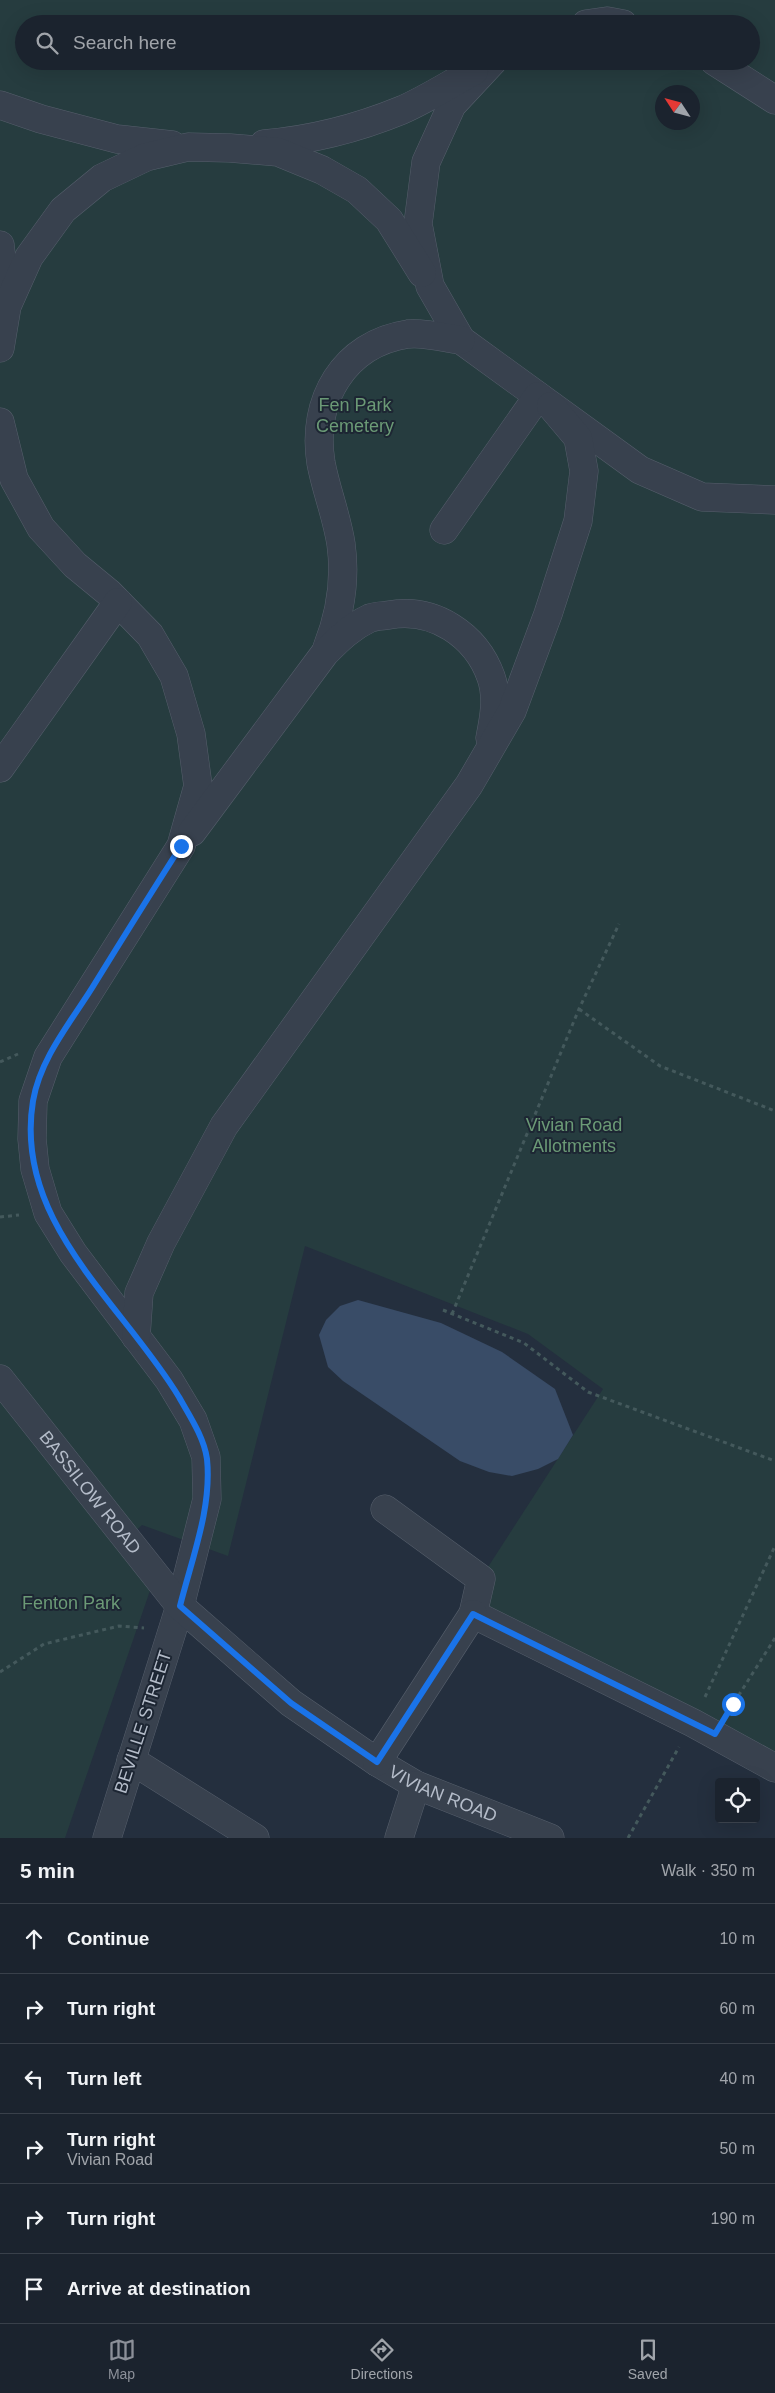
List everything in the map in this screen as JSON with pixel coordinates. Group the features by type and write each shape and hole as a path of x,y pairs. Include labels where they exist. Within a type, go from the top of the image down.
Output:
{"street":[{"path":"230,148 299,141 352,128 404,109 476,70"},
{"path":"430,286 418,224 426,162 452,105 484,70"},
{"path":"728,70 775,100"},
{"path":"0,105 41,119 117,139 188,147 278,152 322,170 357,190 389,220 461,340 640,470 702,497 775,500"},
{"path":"0,348 7,306 29,257 62,210 102,178 146,157 188,147"},
{"path":"0,245 7,306"},
{"path":"325,653 336,624 343,582 341,544 321,463 320,421 329,390 348,362 380,342 410,334 461,340"},
{"path":"444,530 545,401"},
{"path":"136,1337 139,1293 161,1243 224,1126 481,766 512,712 548,614 578,521 584,471 578,438 545,401"},
{"path":"0,422 14,479 41,528 75,566 118,602 150,635 174,676 191,734 198,786 181,846"},
{"path":"0,768 118,602"},
{"path":"181,846 325,653 346,632 372,618 401,613 431,617 458,630 479,652 492,679 496,708 490,738 481,766"},
{"name":"BEVILLE STREET","path":"107,1838 176,1618 207,1498 206,1457 193,1420 168,1380 72,1253 48,1213 36,1168 32,1139 33,1101 48,1057 181,846"},
{"name":"BASSILOW ROAD","path":"0,1378 176,1618"},
{"path":"377,1762 473,1614 481,1579 385,1509"},
{"path":"473,1614 715,1734 775,1768"},
{"name":"VIVIAN ROAD","path":"176,1618 291,1703 377,1762 416,1785 550,1838"},
{"path":"131,1760 255,1838"},
{"path":"399,1838 416,1785"}],"path":[{"path":"452,1314 579,1009 619,924"},
{"path":"579,1009 660,1066 775,1111"},
{"path":"442,1310 524,1343 588,1392 775,1461"},
{"path":"0,1672 44,1644 120,1626 176,1618"},
{"path":"715,1734 775,1638"}],"green space":[{"name":"Fen Park Cemetery","path":"0,0 775,0 775,1758 485,1605 488,1567 603,1389 528,1334 305,1246 228,1556 142,1525 117,1548 155,1576 65,1838 0,1838"}],"water":[{"path":"358,1300 441,1323 502,1352 555,1389 573,1435 558,1459 538,1469 512,1476 489,1472 460,1461 343,1381 328,1367 319,1335 326,1320 340,1306"}],"route":[{"path":"181,846 48,1057 33,1101 32,1139 36,1168 48,1213 72,1253 168,1380 193,1420 206,1457 207,1498 180,1606 291,1703 377,1762 473,1614 715,1734 733,1704"}],"park label":[{"name":"Vivian Road Allotments","path":"574,1135"},
{"name":"Fenton Park","path":"71,1603"}]}
